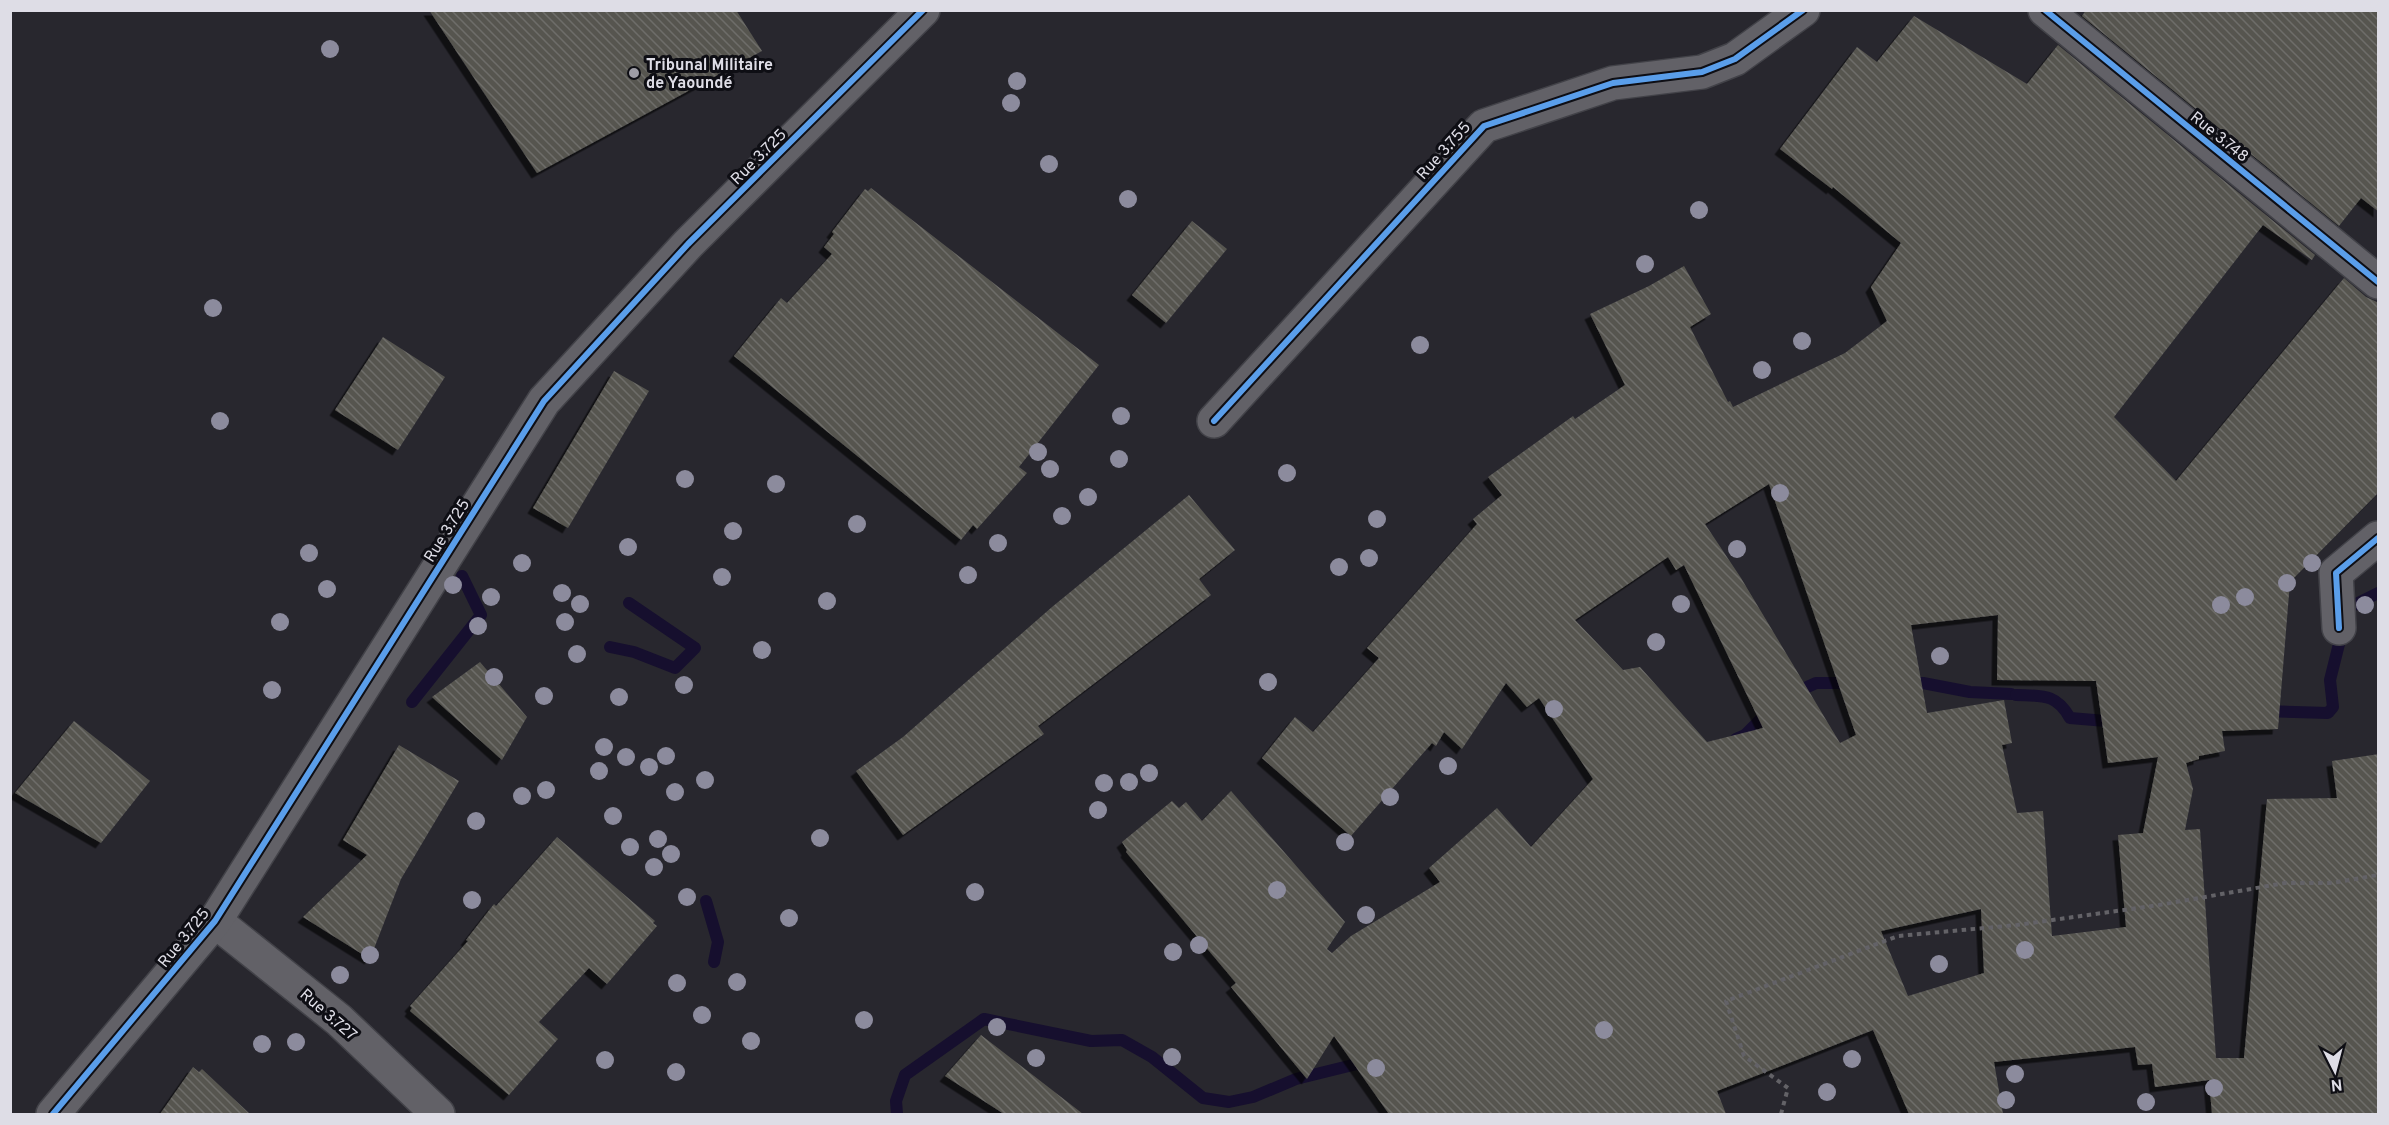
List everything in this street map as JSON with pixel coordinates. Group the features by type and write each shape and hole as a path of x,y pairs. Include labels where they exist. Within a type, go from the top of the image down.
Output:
{"street":[{"name":"Rue 3.725","path":"53,1114 215,921 544,401 688,244 923,10"},
{"name":"Rue 3.755","path":"1214,421 1484,126 1613,83 1702,72 1735,58 1803,10"},
{"name":"Rue 3.748","path":"2045,10 2379,282"},
{"path":"2339,628 2336,573 2379,538"},
{"name":"Rue 3.727","path":"215,921 339,1020 438,1114"}],"path":[{"path":"1781,1114 1788,1088 1744,1056 1726,1001 1898,936 2028,924 2159,905 2285,883 2332,883 2379,875"}],"building":[{"path":"429,10 736,10 762,51 537,173"},
{"path":"2086,10 2379,10 2379,212 2361,198 2339,226 2082,16"},
{"path":"1914,16 2027,84 2058,45 2315,255 2312,260 2263,225 2114,417 2176,481 2344,278 2366,297 2379,303 2379,492 2290,582 2278,729 2222,731 2225,751 2199,756 2199,759 2186,763 2193,789 2185,830 2200,829 2216,1058 2244,1058 2267,799 2337,798 2332,761 2379,754 2379,1114 2212,1114 2209,1080 2155,1087 2152,1064 2138,1065 2135,1047 1994,1062 2003,1114 1909,1114 1873,1030 1717,1091 1726,1114 1389,1114 1334,1036 1307,1079 1231,987 1236,983 1126,852 1122,842 1172,801 1179,808 1186,802 1202,821 1231,791 1345,922 1327,949 1332,953 1351,936 1440,882 1429,868 1497,808 1531,847 1593,779 1539,698 1527,707 1506,683 1462,749 1444,732 1436,746 1432,743 1351,836 1262,758 1295,717 1313,732 1379,658 1367,648 1477,524 1473,519 1502,495 1488,477 1573,416 1575,419 1625,385 1590,314 1649,286 1684,266 1711,314 1690,327 1728,402 1730,401 1733,407 1845,353 1887,321 1871,287 1901,243 1833,187 1832,189 1780,149 1857,47 1877,62","holes":["1769,484 1856,735 1840,743 1741,578 1705,524","1668,557 1676,570 1684,565 1763,728 1707,742 1640,667 1623,670 1575,620","1998,615 1997,680 2096,681 2108,763 2158,757 2143,833 2118,835 2126,927 2052,936 2043,811 2017,813 2002,745 2012,743 2004,700 1927,713 1911,625","1981,909 1984,973 1908,996 1881,931"]},
{"path":"871,188 1099,365 1019,467 1027,473 977,529 973,525 961,540 734,356 781,298 787,303 832,254 824,247 834,234 832,232 865,189 868,191"},
{"path":"1192,221 1227,249 1166,323 1132,295"},
{"path":"383,337 445,377 398,450 335,410"},
{"path":"614,371 649,391 568,528 533,508"},
{"path":"1189,495 1235,550 1199,579 1211,595 1038,726 1044,734 903,835 856,771 903,737 1052,607"},
{"path":"480,662 527,717 502,760 432,697"},
{"path":"74,721 150,781 101,843 15,793"},
{"path":"399,745 459,781 401,879 370,959 303,917 367,855 343,840"},
{"path":"557,837 655,921 653,923 657,926 607,984 589,968 539,1022 558,1039 509,1095 410,1011 412,1008 410,1006 468,941 466,940 494,904 496,906"},
{"path":"981,1035 1083,1114 1004,1114 945,1076"},
{"path":"193,1067 199,1072 202,1069 250,1114 160,1114"}],"waterway":[{"path":"412,702 481,615 462,576"},
{"path":"2263,711 2328,713 2333,707 2330,680 2348,608 2378,593"},
{"path":"610,647 634,652 675,668 695,648 629,603"},
{"path":"1794,693 1816,683 1853,683"},
{"path":"1906,683 1923,683 1970,692 2011,694"},
{"path":"2016,695 2048,697 2059,704 2070,718 2118,722"},
{"path":"1736,739 1745,735 1770,710"},
{"path":"706,901 718,942 714,962"},
{"path":"897,1114 896,1101 905,1075 984,1019 1091,1041 1122,1040 1152,1057 1203,1098 1229,1102 1253,1097 1296,1079 1369,1061"}],"cycle path":[{"path":"53,1114 215,921 544,401 688,244 923,10"},
{"path":"1214,421 1484,126 1613,83 1702,72 1735,59 1803,10"},
{"path":"2045,10 2378,282"},
{"path":"2339,628 2336,573 2378,538"}],"place":[{"name":"Tribunal Militaire de Yaoundé","path":"634,73"}]}
